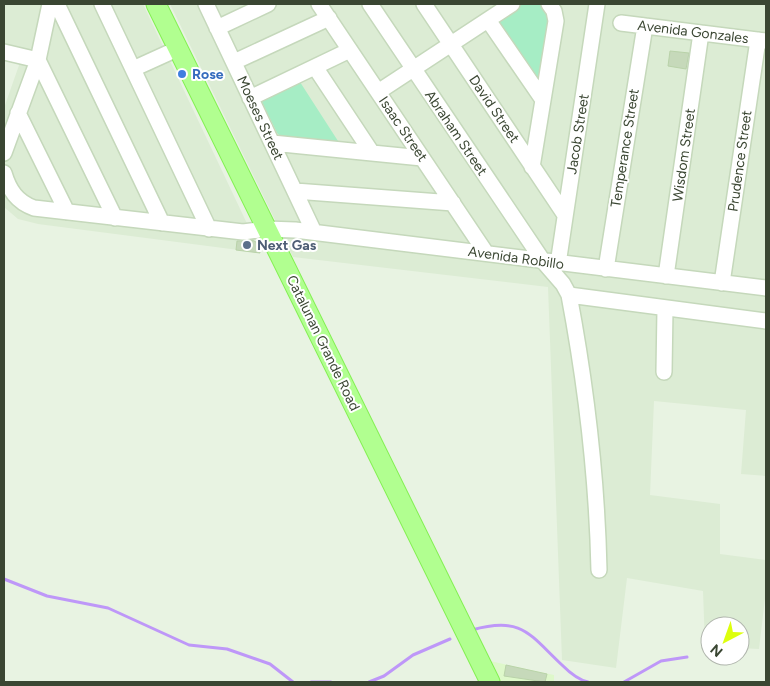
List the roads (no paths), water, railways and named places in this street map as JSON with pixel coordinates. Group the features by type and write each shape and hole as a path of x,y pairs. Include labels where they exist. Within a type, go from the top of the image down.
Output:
{"main road":[{"name":"Catalunan Grande Road","path":"156,4 490,682"}],"street":[{"path":"4,153 38,60 50,4"},
{"path":"57,4 162,223"},
{"path":"102,4 209,229"},
{"name":"Moeses Street","path":"206,4 314,232"},
{"path":"217,28 268,4"},
{"name":"Isaac Street","path":"319,4 486,253"},
{"name":"Abraham Street","path":"370,4 542,262 563,284 569,295"},
{"path":"378,92 512,4"},
{"path":"532,167 556,21 554,10 549,4"},
{"name":"Jacob Street","path":"558,264 598,4"},
{"name":"David Street","path":"429,6 451,45 565,215"},
{"path":"234,62 328,18"},
{"path":"488,20 543,100"},
{"name":"Avenida Gonzales","path":"620,23 762,40"},
{"name":"Temperance Street","path":"606,269 644,26"},
{"name":"Wisdom Street","path":"666,276 701,33"},
{"name":"Prudence Street","path":"722,283 762,40"},
{"path":"133,69 178,48"},
{"path":"250,98 350,50"},
{"path":"4,52 38,60"},
{"path":"38,60 115,218"},
{"path":"315,67 372,153"},
{"path":"18,113 67,212"},
{"path":"272,144 422,158"},
{"name":"Avenida Robillo","path":"4,173 12,193 24,204 67,212 243,232 266,229 314,232 486,253 558,264 766,288"},
{"path":"295,191 453,203"},
{"path":"599,570 597,512 588,426 569,295 766,321"},
{"path":"664,372 665,309"}],"waterway":[{"path":"4,579 47,596 108,608 189,645 227,649 270,664 293,682"},
{"path":"472,630 503,625 523,631 541,644 571,673 588,682"},
{"path":"369,682 384,676 413,655 450,639"},
{"path":"624,682 661,661 687,657"},
{"path":"311,682 331,682"}],"place":[{"name":"Rose","path":"182,74"},
{"name":"Next Gas","path":"247,245"}]}
